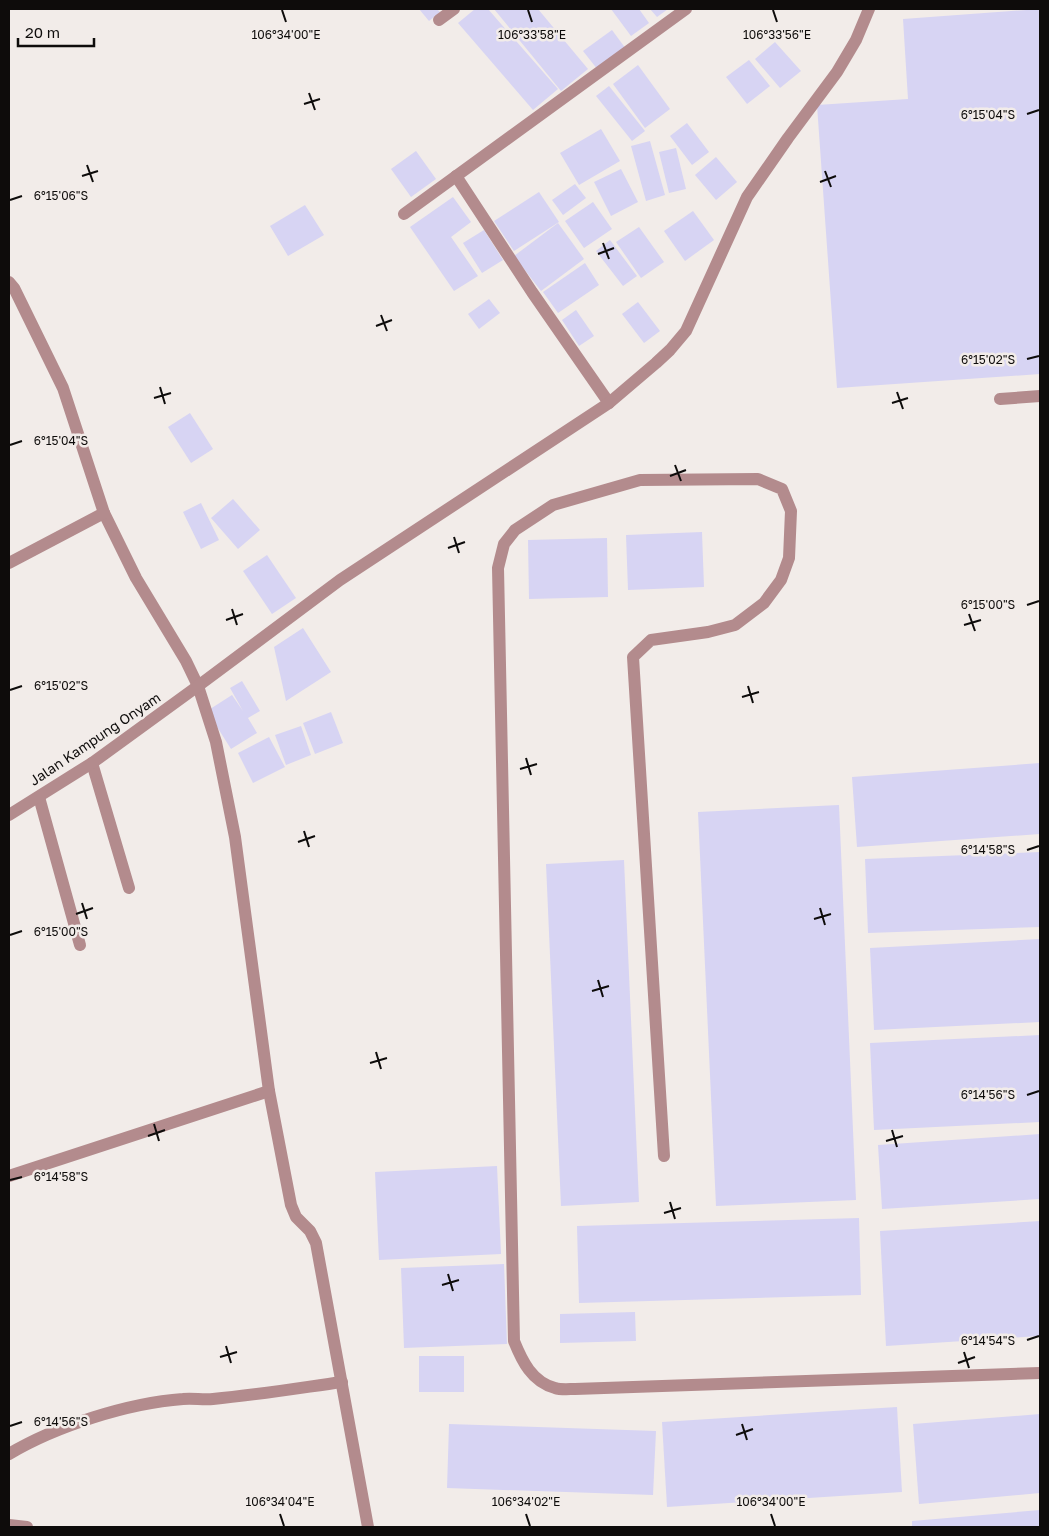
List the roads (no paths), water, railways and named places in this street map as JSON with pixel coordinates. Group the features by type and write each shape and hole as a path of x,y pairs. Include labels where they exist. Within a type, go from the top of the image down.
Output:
{"street":[{"path":"439,20 454,9"},
{"path":"404,214 686,9"},
{"name":"Jalan Kampung Onyam","path":"9,815 92,762 340,580 609,403 670,350 686,330 747,197 837,72 856,40 869,9"},
{"path":"456,176 532,292 609,403"},
{"path":"9,282 14,288 63,388 104,513 136,578 186,661 198,686 216,742 235,837 269,1091 291,1205 296,1217 310,1231 316,1243 368,1527"},
{"path":"1000,399 1040,396"},
{"path":"664,1156 633,657 651,640 735,626 764,603 781,580 790,558 790,511 782,489 758,479 640,480 553,504 515,530 504,544 498,568 514,1341 523,1364 536,1378 554,1388 738,1384 1040,1373"},
{"path":"9,563 104,513"},
{"path":"92,762 129,888"},
{"path":"39,796 80,945"},
{"path":"9,1176 269,1091"},
{"path":"9,1454 58,1431 106,1413 135,1406 183,1399 212,1399 342,1382"},
{"path":"9,1525 27,1527"}]}
